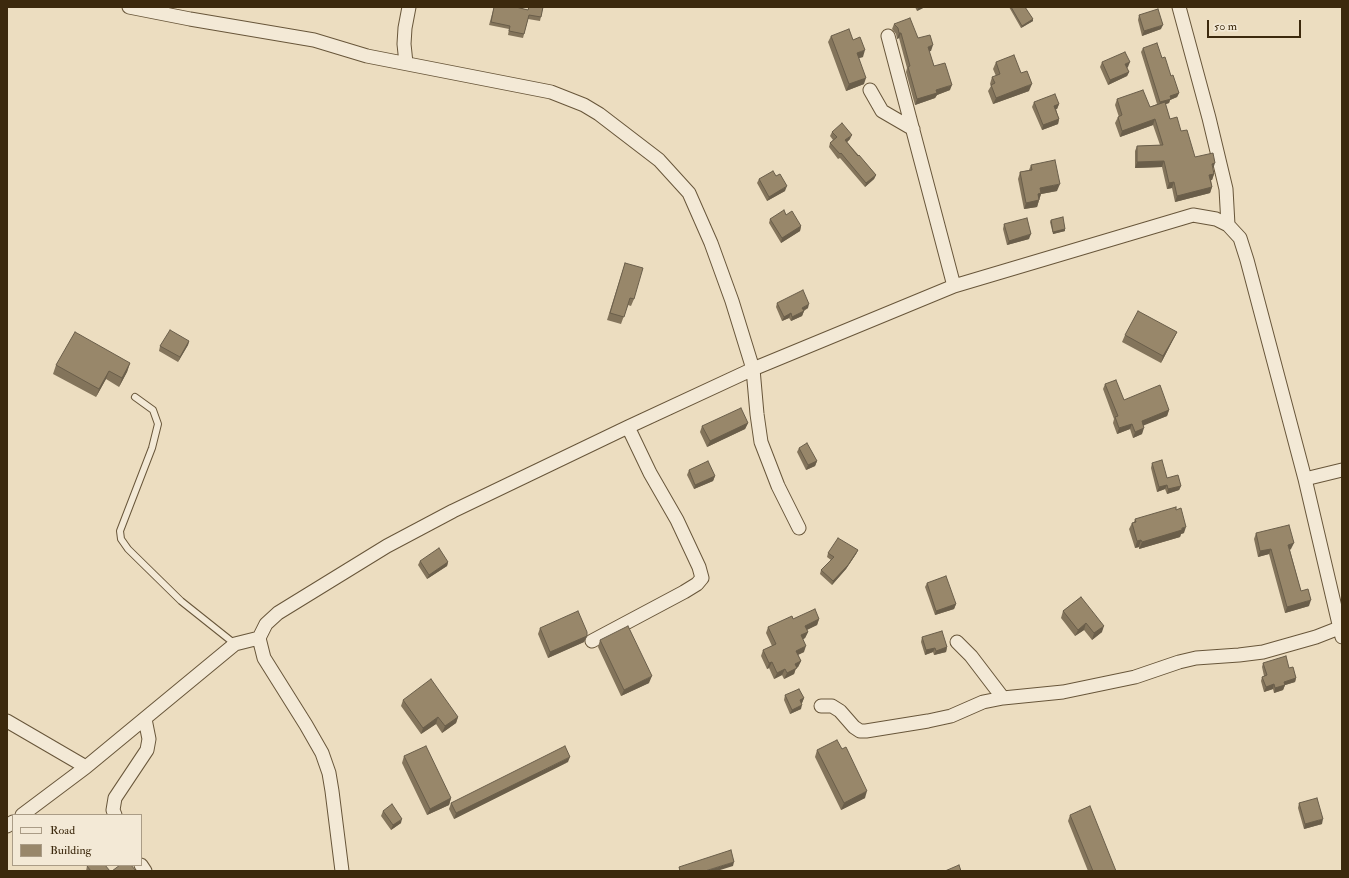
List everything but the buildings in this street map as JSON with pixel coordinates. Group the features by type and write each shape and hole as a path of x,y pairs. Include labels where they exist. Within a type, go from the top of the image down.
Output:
{"street":[{"path":"129,7 314,40 367,56 551,92 584,105 599,114 659,160 689,193 711,243 732,301 753,369 756,414 761,442 778,486 799,528"},
{"path":"406,63 404,44 410,7"},
{"path":"1179,7 1209,118 1226,189 1228,225"},
{"path":"888,36 954,286"},
{"path":"870,90 882,111 913,129"},
{"path":"342,871 329,773 322,753 264,658 259,638 266,624 278,613 387,546 453,511 753,369 954,286 1193,215 1216,219 1228,225 1240,238 1247,260 1304,479 1341,632 1316,636 1263,652 1196,658 1135,676 1063,692 1003,698 983,702 951,716 866,731 860,731 854,727 840,711 832,706 821,706"},
{"path":"592,641 698,584 702,578 699,567 680,527 650,473 628,427"},
{"path":"1304,479 1342,470"},
{"path":"23,814 86,767 235,644 259,638"},
{"path":"957,642 971,656 1003,698"},
{"path":"115,814 113,810 115,798 147,750 149,739 144,719"},
{"path":"7,721 86,767"}],"lane":[{"path":"135,397 153,410 158,424 152,448 120,531 121,539 128,549 181,601 235,644"}]}
